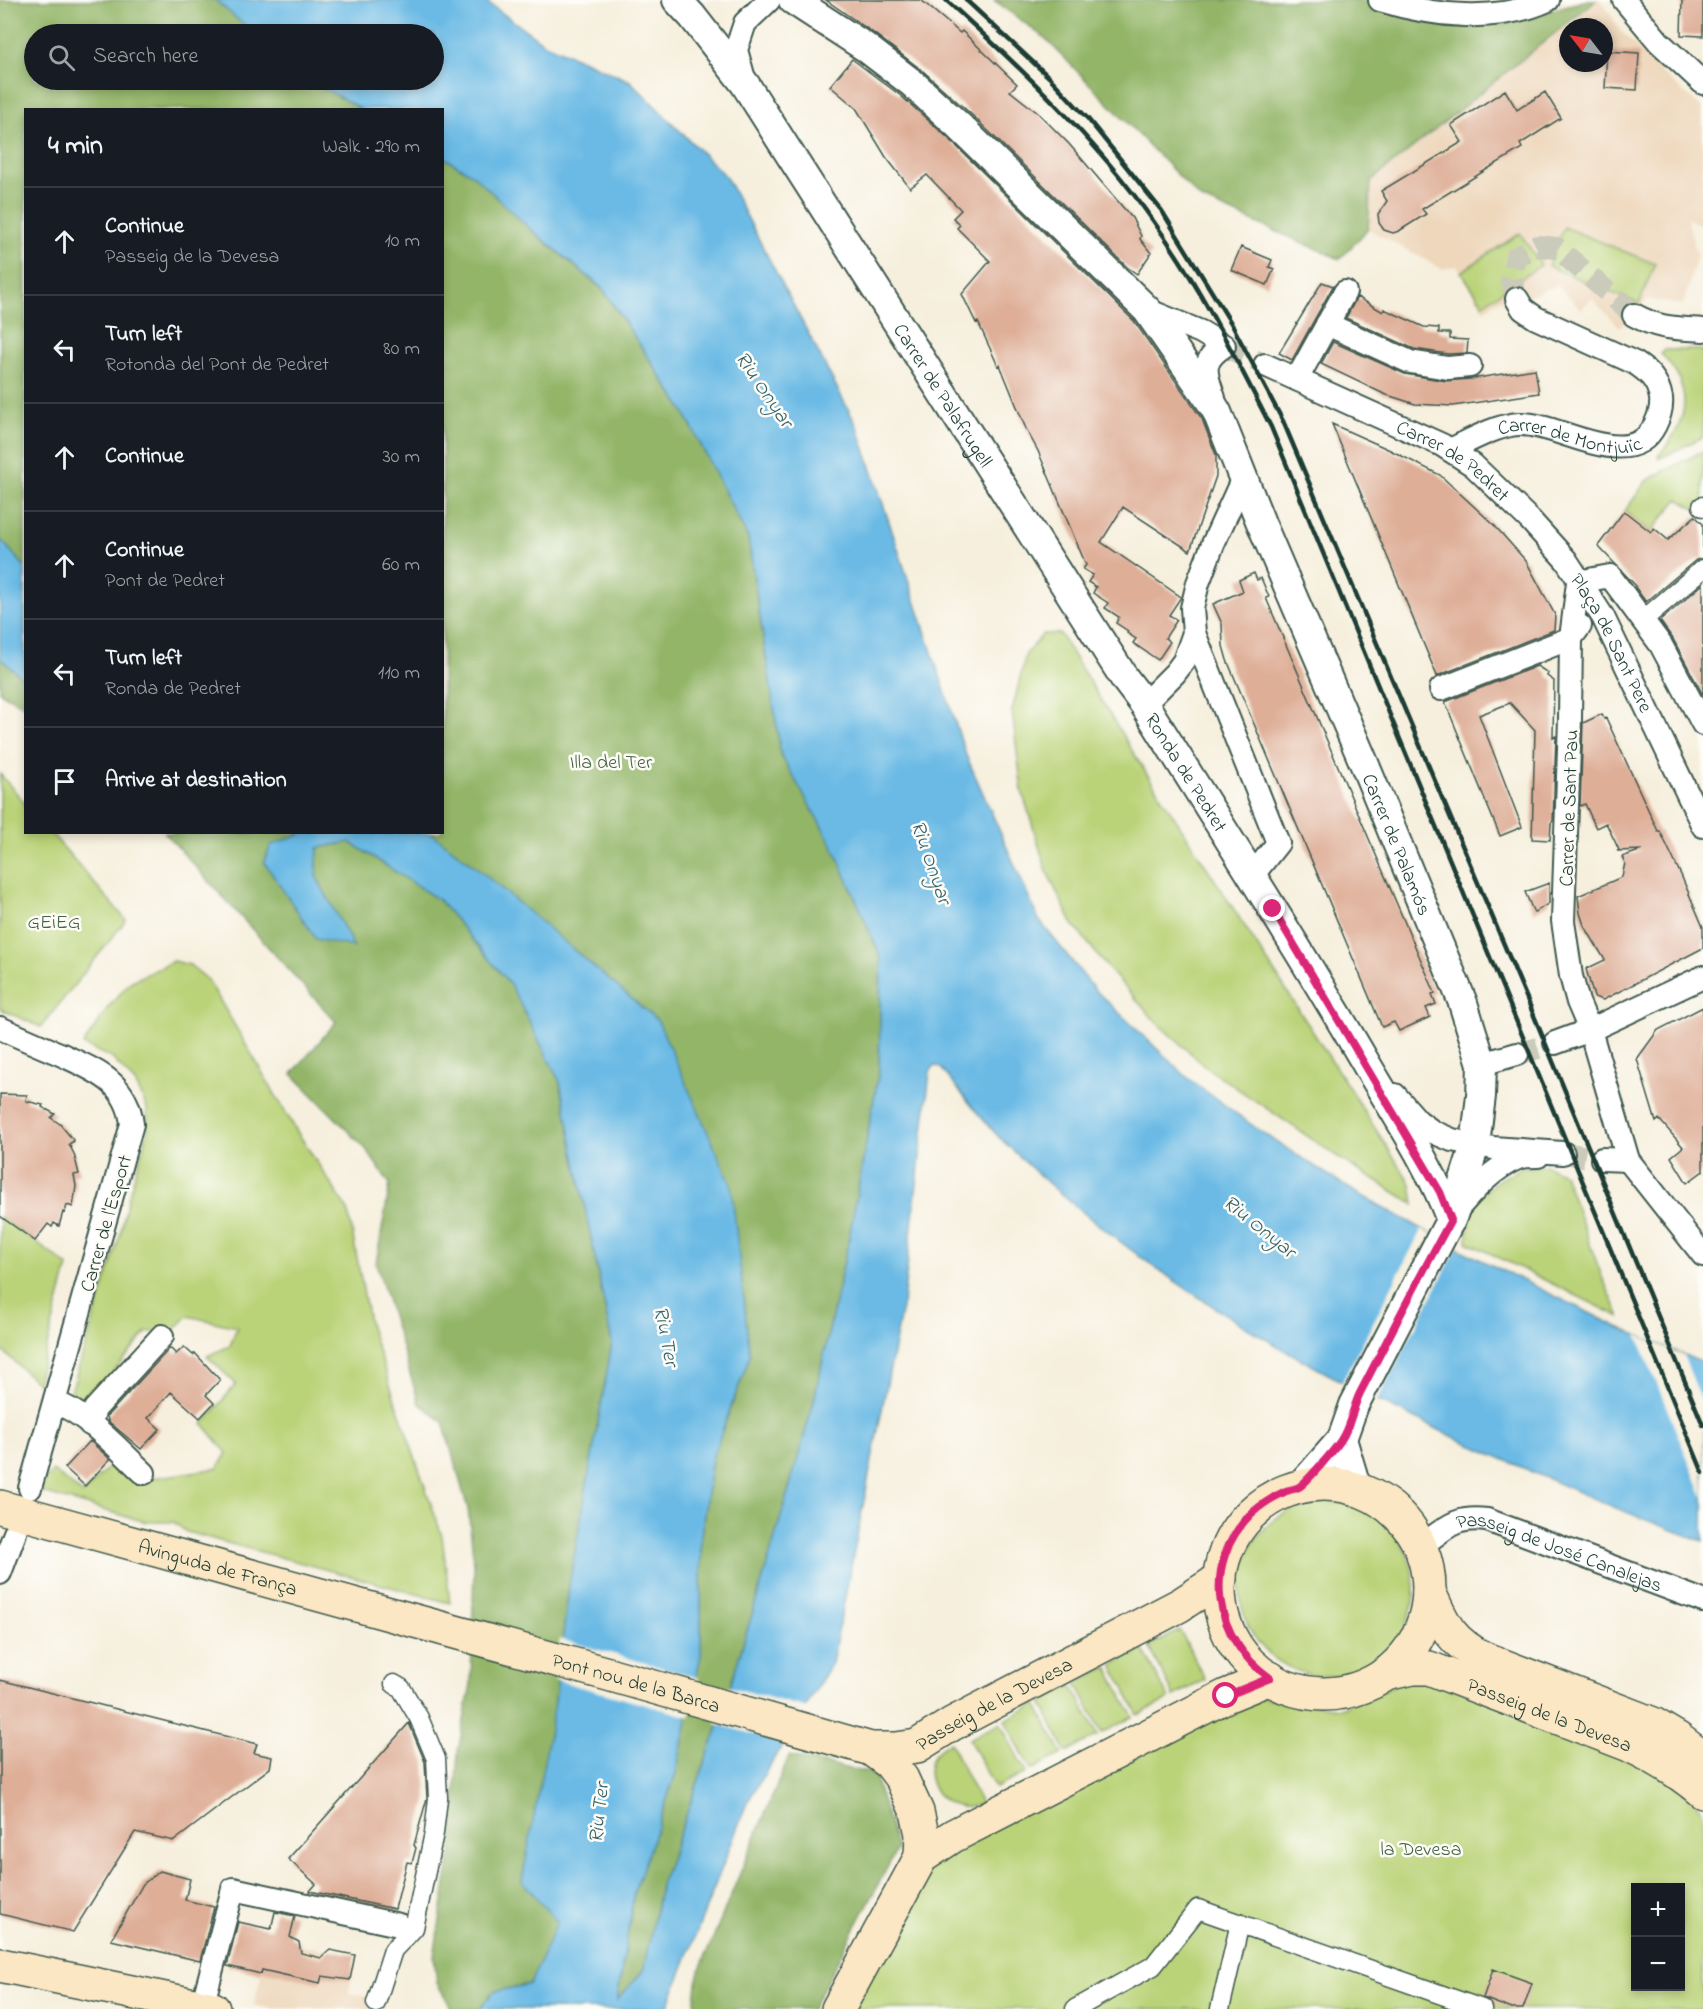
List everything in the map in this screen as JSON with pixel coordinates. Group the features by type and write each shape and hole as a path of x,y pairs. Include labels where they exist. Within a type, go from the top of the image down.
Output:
{"main road":[{"path":"1319,1484 1338,1484 1357,1489 1375,1497 1398,1514 1410,1528 1420,1547 1428,1573 1427,1611 1417,1636 1400,1661 1385,1674 1360,1687 1332,1693 1304,1691 1285,1686 1270,1678 1246,1658 1230,1635 1222,1608 1220,1579 1227,1551 1244,1522 1257,1508 1273,1497 1300,1487 1319,1484"},
{"name":"Avinguda de França","path":"8,1520 435,1627"},
{"name":"Passeig de la Devesa","path":"871,1749 917,1746 952,1724 1180,1605 1220,1579"},
{"name":"Passeig de la Devesa","path":"1429,1592 1445,1627 1467,1649 1485,1659 1653,1724 1703,1758"},
{"name":"Pont nou de la Barca","path":"435,1627 871,1749"},
{"name":"Passeig de la Devesa","path":"1385,1674 1413,1668 1429,1668 1627,1744 1672,1767 1703,1792"},
{"path":"921,1857 953,1836 999,1812 1226,1696 1270,1678"},
{"path":"838,2009 921,1857 922,1834 917,1812 902,1779 890,1763 871,1749"},
{"path":"0,1965 207,2008"}],"street":[{"name":"Carrer de Palafrugell","path":"677,0 745,84 1125,679 1144,704"},
{"name":"Carrer de Palafrugell","path":"745,84 736,50 745,23 769,0"},
{"name":"Carrer de Palamós","path":"793,0 856,41 912,83 959,126 1147,310 1217,412 1459,993 1482,1064 1475,1145 1449,1224 1354,1405 1342,1439"},
{"path":"1380,0 1410,10 1474,15 1511,11 1548,0"},
{"path":"1624,0 1659,42 1703,83"},
{"path":"1297,379 1345,292"},
{"name":"Carrer de Montjuïc","path":"1450,450 1481,435 1518,424 1538,426 1594,443 1619,447 1637,443 1652,431 1658,418 1661,401 1658,385 1649,372 1635,363 1536,318 1523,309 1517,299"},
{"path":"1147,310 1201,332 1224,346 1214,352 1206,371 1217,412"},
{"path":"1634,315 1652,324 1703,330"},
{"path":"1327,324 1410,362 1448,368 1470,366"},
{"name":"Carrer de Pedret","path":"1265,366 1411,430 1473,465 1530,520 1566,560 1578,582"},
{"path":"1243,478 1213,544 1198,583 1192,608 1194,633 1278,843 1252,876"},
{"path":"1643,620 1703,568"},
{"name":"Plaça de Sant Pere","path":"1703,724 1661,645 1610,576 1578,582 1603,617 1703,826"},
{"name":"Carrer de Sant Pau","path":"1578,582 1571,638 1563,921 1571,976 1578,1002 1590,1030 1628,1160"},
{"path":"1441,689 1571,638 1583,620 1603,617"},
{"name":"Ronda de Pedret","path":"1194,633 1184,661 1144,704 1353,1042 1440,1192 1449,1224"},
{"path":"1175,673 1212,679"},
{"path":"1556,1043 1590,1030 1703,977"},
{"name":"Carrer de l'Esport","path":"0,1028 102,1074 118,1089 131,1110 132,1124 30,1488"},
{"name":"Ronda de Pedret","path":"1353,1042 1418,1121 1433,1132 1452,1140 1493,1148 1563,1153 1520,1158 1492,1174 1474,1189 1449,1224"},
{"path":"1482,1064 1517,1054"},
{"path":"1602,1159 1628,1160 1701,1248"},
{"path":"90,1424 95,1409 162,1336"},
{"path":"55,1402 64,1405 90,1424 144,1473"},
{"path":"1300,1487 1342,1439"},
{"path":"1342,1439 1357,1489"},
{"name":"Passeig de José Canalejas","path":"1420,1547 1452,1523 1462,1519 1488,1520 1703,1602"},
{"path":"0,1573 8,1520"},
{"path":"207,2008 233,1889 403,1930 414,1928 434,1833 438,1798 436,1759 419,1718 401,1688 394,1684"},
{"path":"1074,2009 1153,1966 1198,1909 1482,2009"},
{"path":"1220,2009 1240,1923"},
{"path":"376,2003 393,1950 403,1930"}],"shaded area":[{"path":"1596,0 1601,0 1613,18 1574,18"},
{"path":"1613,19 1621,31 1670,81 1703,108 1703,226 1687,218 1697,256 1683,305 1648,299 1620,327 1592,299 1581,309 1557,285 1505,305 1502,299 1484,310 1457,266 1442,269 1368,229 1371,181 1559,30 1559,72 1613,72"},
{"path":"276,1910 295,1914 290,1940 299,1942 300,1946 355,1955 349,1993 373,1998 371,2009 270,2009 254,2005"}],"green space":[{"path":"0,0 215,0 243,24 24,24 24,90 327,90 359,108 24,108 24,566 0,539"},
{"path":"994,0 1366,0 1400,15 1546,11 1596,0 1574,18 1559,18 1559,30 1371,181 1368,229 1340,259 1201,199 1046,39"},
{"name":"Illa del Ter","path":"444,158 473,175 528,227 603,290 683,410 748,538 781,755 833,846 881,958 879,1071 849,1238 813,1405 717,1730 662,1881 643,1971 617,2002 634,1893 676,1773 701,1655 701,1535 712,1458 750,1356 477,868 432,834 444,834"},
{"path":"1564,227 1655,264 1639,304 1548,266"},
{"path":"1520,233 1541,265 1483,304 1461,272"},
{"path":"1664,350 1703,350 1703,437 1659,459 1658,456 1676,431 1682,418 1684,405 1679,380 1661,354"},
{"path":"1703,451 1703,513 1678,499 1651,532 1625,511 1647,480"},
{"path":"1043,634 1060,634 1146,773 1411,1184 1414,1204 1353,1167 1207,1068 1156,1022 1072,923 1047,872 1022,791 1012,711 1026,654"},
{"path":"0,658 24,679 24,706 0,692"},
{"name":"GEiEG","path":"0,774 24,802 24,834 52,834 126,920 41,1027 0,1009"},
{"path":"166,834 300,834 271,845 353,947 316,876 318,848 350,842 439,900 510,984 560,1082 612,1343 569,1586 555,1702 558,1922 530,1984 493,1992 480,2009 452,2009 437,1983 434,1956 451,1854 458,1751 471,1684 474,1564 468,1509 443,1422 419,1403 376,1263 390,1184 365,1148 292,1074 336,1022"},
{"path":"173,961 190,965 208,980 296,1130 348,1210 370,1327 442,1536 450,1603 187,1532 173,1522 146,1522 36,1491 53,1471 83,1494 114,1461 135,1477 153,1478 218,1468 227,1453 203,1424 236,1384 207,1356 230,1346 237,1327 188,1316 173,1331 147,1332 86,1405 70,1395 120,1235 148,1130 147,1108 136,1084 112,1058 83,1045 107,1009 130,982"},
{"path":"1545,1165 1564,1174 1602,1277 1620,1317 1467,1242 1469,1218 1479,1197 1498,1180 1521,1168"},
{"path":"0,1216 68,1266 37,1383 0,1348"},
{"path":"1327,1502 1344,1503 1360,1508 1376,1516 1389,1527 1400,1540 1408,1556 1413,1572 1413,1606 1408,1622 1400,1638 1389,1651 1376,1662 1360,1670 1344,1675 1327,1676 1310,1675 1294,1670 1278,1662 1265,1651 1254,1638 1246,1622 1241,1606 1240,1589 1241,1572 1246,1556 1254,1540 1265,1527 1278,1516 1294,1508 1310,1503"},
{"path":"1180,1630 1205,1680 1174,1696 1149,1646"},
{"path":"1143,1649 1169,1699 1138,1715 1112,1665"},
{"path":"1107,1667 1133,1717 1102,1733 1076,1683"},
{"name":"la Devesa","path":"1432,1678 1651,1767 1692,1798 1703,1812 1703,2009 852,2009 935,1857 1256,1697 1340,1708 1402,1682"},
{"path":"1072,1686 1098,1735 1066,1752 1041,1702"},
{"path":"1036,1704 1062,1754 1031,1770 1005,1720"},
{"path":"1000,1723 1026,1773 995,1788 969,1739"},
{"path":"950,1742 981,1804 970,1807 958,1806 939,1796 933,1787 930,1765 935,1754"},
{"path":"789,1756 874,1774 897,1849 812,2009 694,2009 698,1974"}],"water":[{"path":"215,0 484,0 545,44 630,81 726,177 858,428 966,755 1039,920 1095,990 1189,1079 1267,1136 1355,1192 1457,1248 1618,1327 1703,1363 1703,1541 1611,1506 1451,1436 1314,1367 1248,1328 1121,1243 1062,1195 996,1134 940,1067 934,1066 930,1072 903,1303 832,1663 747,1803 667,2009 480,2009 493,1992 530,1984 557,1922 522,1881 555,1702 569,1586 612,1343 560,1082 510,984 439,900 350,842 318,848 316,876 354,947 316,939 264,862 271,845 300,834 432,834 477,868 658,1021 731,1184 750,1356 712,1458 701,1535 701,1655 676,1773 634,1893 617,2000 643,1971 662,1881 717,1730 813,1405 849,1238 879,1071 881,958 833,846 781,755 748,538 683,410 603,289 528,227 473,175 444,158 444,108 359,108 327,90 444,90 444,24 243,24"},
{"path":"0,539 24,566 24,679 0,658"}],"pier":[{"path":"1422,1229 1457,1248 1377,1401 1342,1382"},
{"path":"1637,1335 1683,1355 1703,1404 1703,1497"},
{"path":"560,1639 699,1678 690,1717 555,1680"},
{"path":"727,1686 808,1708 786,1743 716,1724"}],"building":[{"path":"826,0 921,0 960,33 962,31 1017,84 1010,91 1038,113 1069,144 1132,218 1141,236 1140,239 1151,253 1137,274 1127,267 971,114 923,71"},
{"path":"1682,0 1703,0 1703,36 1681,35"},
{"path":"1613,51 1639,53 1637,90 1605,88 1606,72 1613,72"},
{"path":"852,59 901,96 948,138 1134,321 1202,419 1216,455 1216,476 1190,551 1123,507 1101,542 1181,597 1169,615 1177,620 1165,638 1170,642 1158,660 1133,643 1136,639 1116,623 1119,617 1105,608 1108,603 1093,593 1096,587 1088,582 1093,575 1083,569 1086,565 1038,451 1026,429 1000,365 998,366 962,294 990,261 957,228 960,225 953,218 961,210 927,175 910,188 886,157 856,108 830,86"},
{"path":"1505,90 1517,110 1545,92 1561,118 1520,144 1522,148 1422,209 1426,214 1399,231 1393,233 1384,230 1379,223 1378,214 1387,201 1381,191 1462,142 1451,125"},
{"path":"1241,247 1272,260 1269,267 1274,269 1267,285 1231,270"},
{"path":"1322,282 1333,286 1292,360 1279,353"},
{"path":"1357,297 1383,312 1384,309 1424,327 1439,328 1439,333 1450,333 1450,339 1468,340 1467,353 1448,354 1414,349 1346,318"},
{"path":"1333,342 1405,374 1446,381 1535,369 1539,393 1453,406 1415,404 1384,394 1321,364"},
{"path":"1332,424 1440,475 1494,525 1526,561 1555,615 1554,630 1437,676"},
{"path":"1624,511 1651,532 1654,528 1668,540 1695,516 1703,524 1703,558 1696,560 1646,602 1636,586 1598,546"},
{"path":"1254,573 1257,580 1261,578 1269,597 1266,598 1435,993 1432,994 1436,1004 1426,1008 1430,1017 1399,1031 1394,1022 1382,1027 1227,660 1223,646 1222,624 1213,604 1243,591 1239,580"},
{"path":"1703,584 1703,695 1673,639 1660,621"},
{"path":"1537,666 1548,673 1547,676 1554,681 1553,737 1556,736 1553,821 1550,840 1532,839 1535,730 1510,703 1479,715 1522,827 1500,836 1445,702"},
{"path":"1602,714 1604,719 1606,718 1681,875 1703,927 1703,948 1603,1000 1594,997 1586,969 1605,960 1584,925 1578,896 1622,877 1625,863 1622,857 1642,850 1617,851 1619,850 1606,823 1596,828 1585,804 1580,806 1583,723"},
{"path":"1549,883 1549,903 1534,913 1525,892"},
{"path":"1703,1007 1703,1171 1687,1183 1671,1157 1683,1147 1659,1119 1656,1122 1637,1059 1658,1030"},
{"path":"0,1094 27,1095 26,1101 43,1105 42,1107 55,1114 51,1118 60,1124 74,1141 69,1144 79,1174 74,1175 76,1186 73,1207 67,1205 59,1226 54,1223 52,1227 48,1224 35,1241 0,1216"},
{"path":"184,1347 193,1355 195,1353 220,1380 206,1395 214,1403 200,1418 171,1392 148,1418 160,1429 141,1449 108,1421 107,1416 170,1348 176,1354"},
{"path":"90,1441 110,1459 85,1486 65,1468"},
{"path":"0,1680 257,1744 254,1753 272,1757 270,1768 174,1841 135,1832 73,1932 0,1914"},
{"path":"409,1723 425,1762 427,1798 414,1845 416,1848 412,1863 407,1862 395,1909 310,1891 316,1884 288,1859"},
{"path":"160,1871 190,1879 185,1900 214,1907 200,1961 111,1940 143,1884"},
{"path":"275,1912 295,1916 290,1937 299,1942 301,1953 321,1958 330,1950 355,1955 350,1980 322,1976 320,1983 262,1970 261,1974 227,1966 238,1922 271,1929"},
{"path":"1493,1969 1532,1983 1523,2009 1512,2009 1483,1998"}],"tunnel":[{"path":"1517,299 1511,280 1516,257 1537,246 1557,248 1634,315"},
{"path":"1224,346 1265,365"},
{"path":"1517,1054 1555,1043"},
{"path":"1563,1153 1602,1159"}],"railway":[{"path":"946,0 1056,105 1131,191 1187,271 1258,401 1271,427 1703,1473"},
{"path":"966,0 1050,78 1088,119 1162,211 1231,323 1283,421 1530,1006 1703,1425"}],"route":[{"path":"1226,1696 1270,1678 1240,1651 1226,1626 1220,1598 1220,1579 1231,1542 1244,1522 1257,1508 1273,1497 1300,1487 1342,1439 1354,1405 1451,1220 1440,1192 1273,909"}],"water label":[{"name":"Riu Onyar","path":"765,389"},
{"name":"Riu Onyar","path":"932,862"},
{"name":"Riu Onyar","path":"1260,1226"},
{"name":"Riu Ter","path":"667,1336"},
{"name":"Riu Ter","path":"598,1813"}]}
